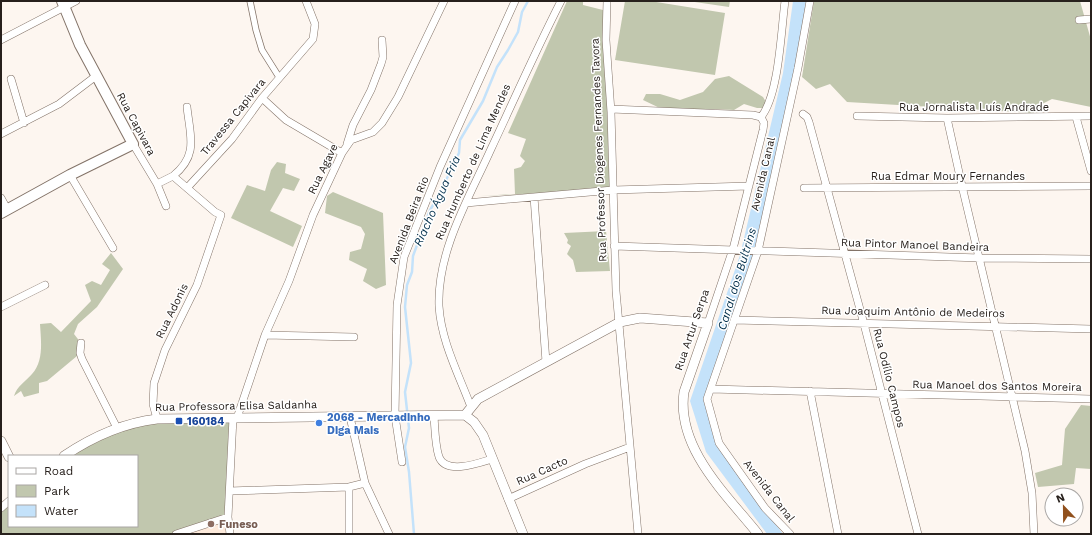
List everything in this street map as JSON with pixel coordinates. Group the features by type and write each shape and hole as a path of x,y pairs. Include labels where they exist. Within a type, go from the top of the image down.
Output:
{"main road":[{"name":"Rua Capivara","path":"63,5 77,39 133,144"},
{"path":"4,211 70,174 133,144"}],"street":[{"path":"1,40 63,5 76,1"},
{"name":"Travessa Capivara","path":"250,1 262,50 279,77"},
{"name":"Travessa Capivara","path":"187,188 232,139 262,98 279,77 302,54 314,36 315,24 306,1"},
{"name":"Rua Agave","path":"265,335 289,281 313,215 342,153 355,138 375,130 382,123 398,97 444,1"},
{"name":"Avenida Beira Rio","path":"402,462 396,416 397,305 404,257 440,167 515,1"},
{"name":"Rua Humberto de Lima Mendes","path":"472,407 454,365 443,327 439,307 442,266 466,204 561,1"},
{"name":"Rua Professor Diogenes Fernandes Tavora","path":"607,1 606,56 611,109 614,246 638,534"},
{"path":"611,109 752,115 761,117 768,109 774,89 785,1"},
{"name":"Avenida Canal","path":"790,534 765,508 719,443 707,403 756,251 795,82 810,1"},
{"path":"1079,20 1091,19"},
{"path":"347,146 353,125 381,64 383,56 382,40"},
{"path":"1,134 59,104 96,76"},
{"path":"12,79 24,123"},
{"path":"262,98 286,120 342,153"},
{"path":"157,184 173,176 186,161 191,151 187,107"},
{"name":"Rua Odílio Campos","path":"803,114 807,117 809,122 846,253 918,534"},
{"name":"Rua Jornalista Luís Andrade","path":"857,116 947,118 1091,116"},
{"name":"Rua Artur Serpa","path":"758,534 702,463 693,446 686,423 683,403 684,392 736,249 749,186 763,130 764,123 761,117"},
{"path":"1076,117 1091,171"},
{"path":"947,118 995,326 1013,396 1031,481 1034,534"},
{"name":"Rua Capivara","path":"133,144 157,184 166,206"},
{"path":"70,174 113,248"},
{"path":"173,176 187,188"},
{"path":"466,204 613,190 749,186"},
{"name":"Rua Edmar Moury Fernandes","path":"804,188 1091,186"},
{"name":"Rua Adonis","path":"157,419 153,404 154,383 165,350 200,278 222,215 187,188"},
{"path":"534,197 546,362"},
{"path":"1,198 4,211"},
{"name":"Rua Pintor Manoel Bandeira","path":"614,246 980,258 1091,259"},
{"path":"1,307 45,285"},
{"path":"523,534 483,435 474,422 465,415 478,399 620,322 640,318 708,323"},
{"name":"Rua Joaquim Antônio de Medeiros","path":"734,320 1091,329"},
{"path":"230,534 228,517 235,418 265,335 354,337"},
{"path":"81,343 80,353 82,359 117,428"},
{"name":"Rua Manoel dos Santos Moreira","path":"711,389 1091,399"},
{"path":"810,391 838,534"},
{"name":"Rua Professora Elisa Saldanha","path":"66,455 94,438 117,428 157,419 465,415"},
{"path":"434,416 439,458 444,463 453,467 470,465 492,459"},
{"path":"350,417 365,483 389,534"},
{"path":"1,441 8,455"},
{"name":"Rua Cacto","path":"508,499 585,464 630,447"},
{"path":"230,492 349,487 365,483"},
{"path":"349,487 349,534"},
{"path":"176,534 228,517"}],"shaded area":[{"name":"Funeso","path":"226,515 226,534 167,534"}],"green space":[{"path":"567,1 583,1 583,5 603,10 613,190 480,196 515,194 514,169 521,167 525,161 520,156 526,139 508,133"},
{"path":"625,1 650,1 725,13 715,75 615,60"},
{"path":"688,1 730,1 729,7"},
{"path":"814,1 1080,1 1091,40 1091,107 1052,99 1040,105 1033,113 847,102 830,84 816,89 802,77"},
{"path":"729,76 763,97 766,102 765,108 757,108 744,104 734,110 715,109 691,112 666,111 643,100 646,94 660,94 680,100 703,92 715,79"},
{"path":"277,162 286,164 285,173 300,179 294,191 283,188 270,211 302,226 293,247 231,218 247,185 265,191 271,170"},
{"path":"333,192 383,213 386,285 376,289 363,281 367,269 349,260 350,252 361,249 365,234 361,227 325,213 327,196"},
{"path":"606,231 610,271 576,272 573,260 567,254 571,246 567,243 568,240 564,233"},
{"path":"111,253 123,269 97,307 78,324 74,334 81,343 77,356 47,381 39,383 39,393 24,397 21,391 14,396 17,389 36,369 41,350 40,324 51,323 61,332 91,301 85,285 92,281 101,285 110,270 102,264"},
{"path":"1081,405 1091,406 1091,469 1076,468 1074,484 1038,487 1035,473 1062,465 1065,429"},
{"path":"230,421 229,513 174,534 1,534 1,513 8,505 8,527 138,527 138,455 67,455 130,424"}],"water":[{"name":"Canal dos Bultrins","path":"793,1 806,1 798,58 753,256 704,401 716,445 783,534 767,534 706,452 690,401 740,255 783,73"}],"waterway":[{"name":"Riacho Água Fria","path":"414,534 409,472 405,447 409,428 405,392 411,363 405,307 407,285 412,272 413,256 430,210 438,197 459,153 460,140 483,101 497,67 518,32 522,12 528,1"}],"place":[{"name":"160184","path":"179,421"},
{"name":"2068 - Mercadinho Diga Mais","path":"319,423"},
{"name":"Funeso","path":"211,524"}]}
